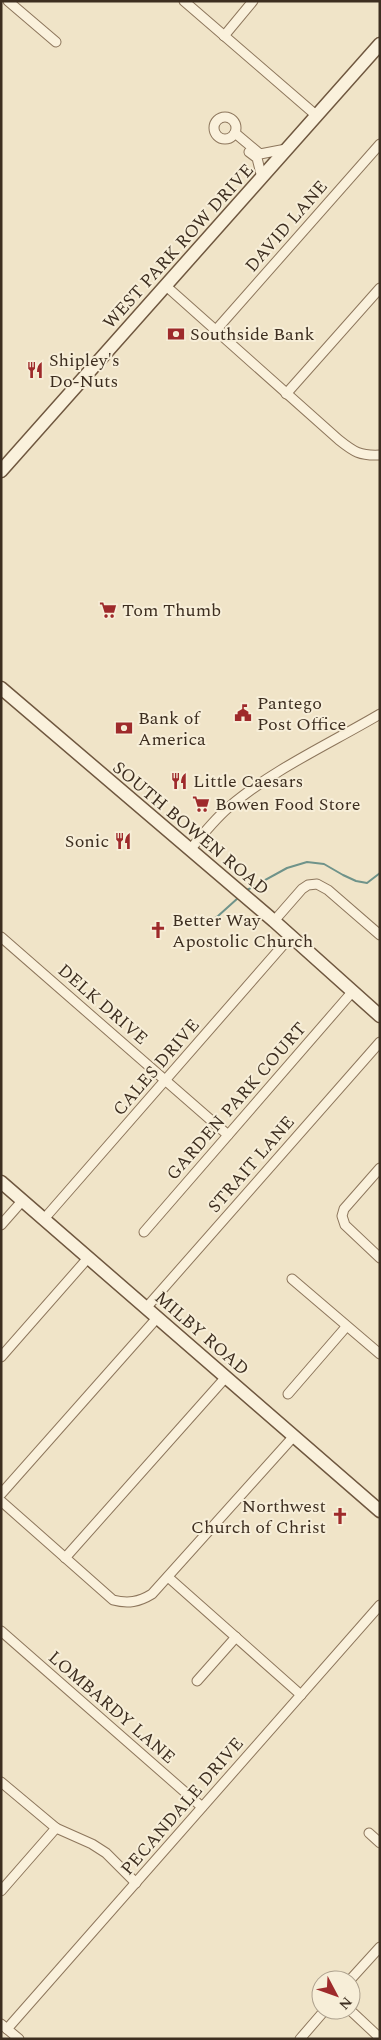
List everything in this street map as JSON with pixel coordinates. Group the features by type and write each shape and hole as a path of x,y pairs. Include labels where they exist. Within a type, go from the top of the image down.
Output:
{"main road":[{"name":"WEST PARK ROW DRIVE","path":"1,471 380,44"},
{"name":"SOUTH BOWEN ROAD","path":"1,688 292,936 380,1016"},
{"name":"MILBY ROAD","path":"1,1182 380,1511"}],"street":[{"path":"8,1 56,42"},
{"path":"184,1 317,116"},
{"path":"224,36 254,1"},
{"path":"233,135 259,156 262,178"},
{"name":"DAVID LANE","path":"216,330 380,144"},
{"path":"259,156 288,149"},
{"path":"166,286 339,440 356,453 364,456 380,456"},
{"path":"286,394 380,288"},
{"path":"190,850 227,808 256,786 380,714"},
{"path":"274,921 302,889 308,885 318,884 328,890 380,935"},
{"name":"CALES DRIVE","path":"44,1219 292,936"},
{"name":"DELK DRIVE","path":"1,937 228,1135"},
{"name":"GARDEN PARK COURT","path":"144,1232 353,991"},
{"name":"STRAIT LANE","path":"146,1308 380,1042"},
{"path":"380,1168 344,1209 342,1216 344,1225 380,1258"},
{"path":"1,1225 23,1200"},
{"path":"1,1357 88,1258"},
{"path":"292,1279 346,1327 380,1354"},
{"path":"1,1494 157,1318"},
{"path":"288,1394 346,1327"},
{"path":"66,1558 226,1377"},
{"path":"1,1502 113,1600 123,1603 141,1600 152,1594 168,1577 294,1436"},
{"path":"168,1577 301,1695"},
{"name":"PECANDALE DRIVE","path":"4,2026 136,1883 380,1605"},
{"name":"LOMBARDY LANE","path":"1,1631 202,1807"},
{"path":"197,1681 236,1637"},
{"path":"1,1782 56,1828 92,1844 106,1853 136,1883"},
{"path":"1,1891 56,1828"},
{"path":"369,1833 380,1843"},
{"path":"359,1970 380,1947"},
{"path":"300,2039 316,2020"},
{"path":"361,2020 380,2038"},
{"path":"4,2026 19,2039"}],"waterway":[{"path":"247,890 287,868 307,862 324,864 356,881 367,883 380,873"},
{"path":"206,923 218,916 238,898"}],"place":[{"name":"Southside Bank","path":"176,334"},
{"name":"Shipley's Do-Nuts","path":"35,370"},
{"name":"Tom Thumb","path":"108,610"},
{"name":"Pantego Post Office","path":"243,713"},
{"name":"Bank of America","path":"124,728"},
{"name":"Little Caesars","path":"179,781"},
{"name":"Bowen Food Store","path":"201,804"},
{"name":"Sonic","path":"123,841"},
{"name":"Better Way Apostolic Church","path":"158,930"},
{"name":"Northwest Church of Christ","path":"340,1516"}]}
